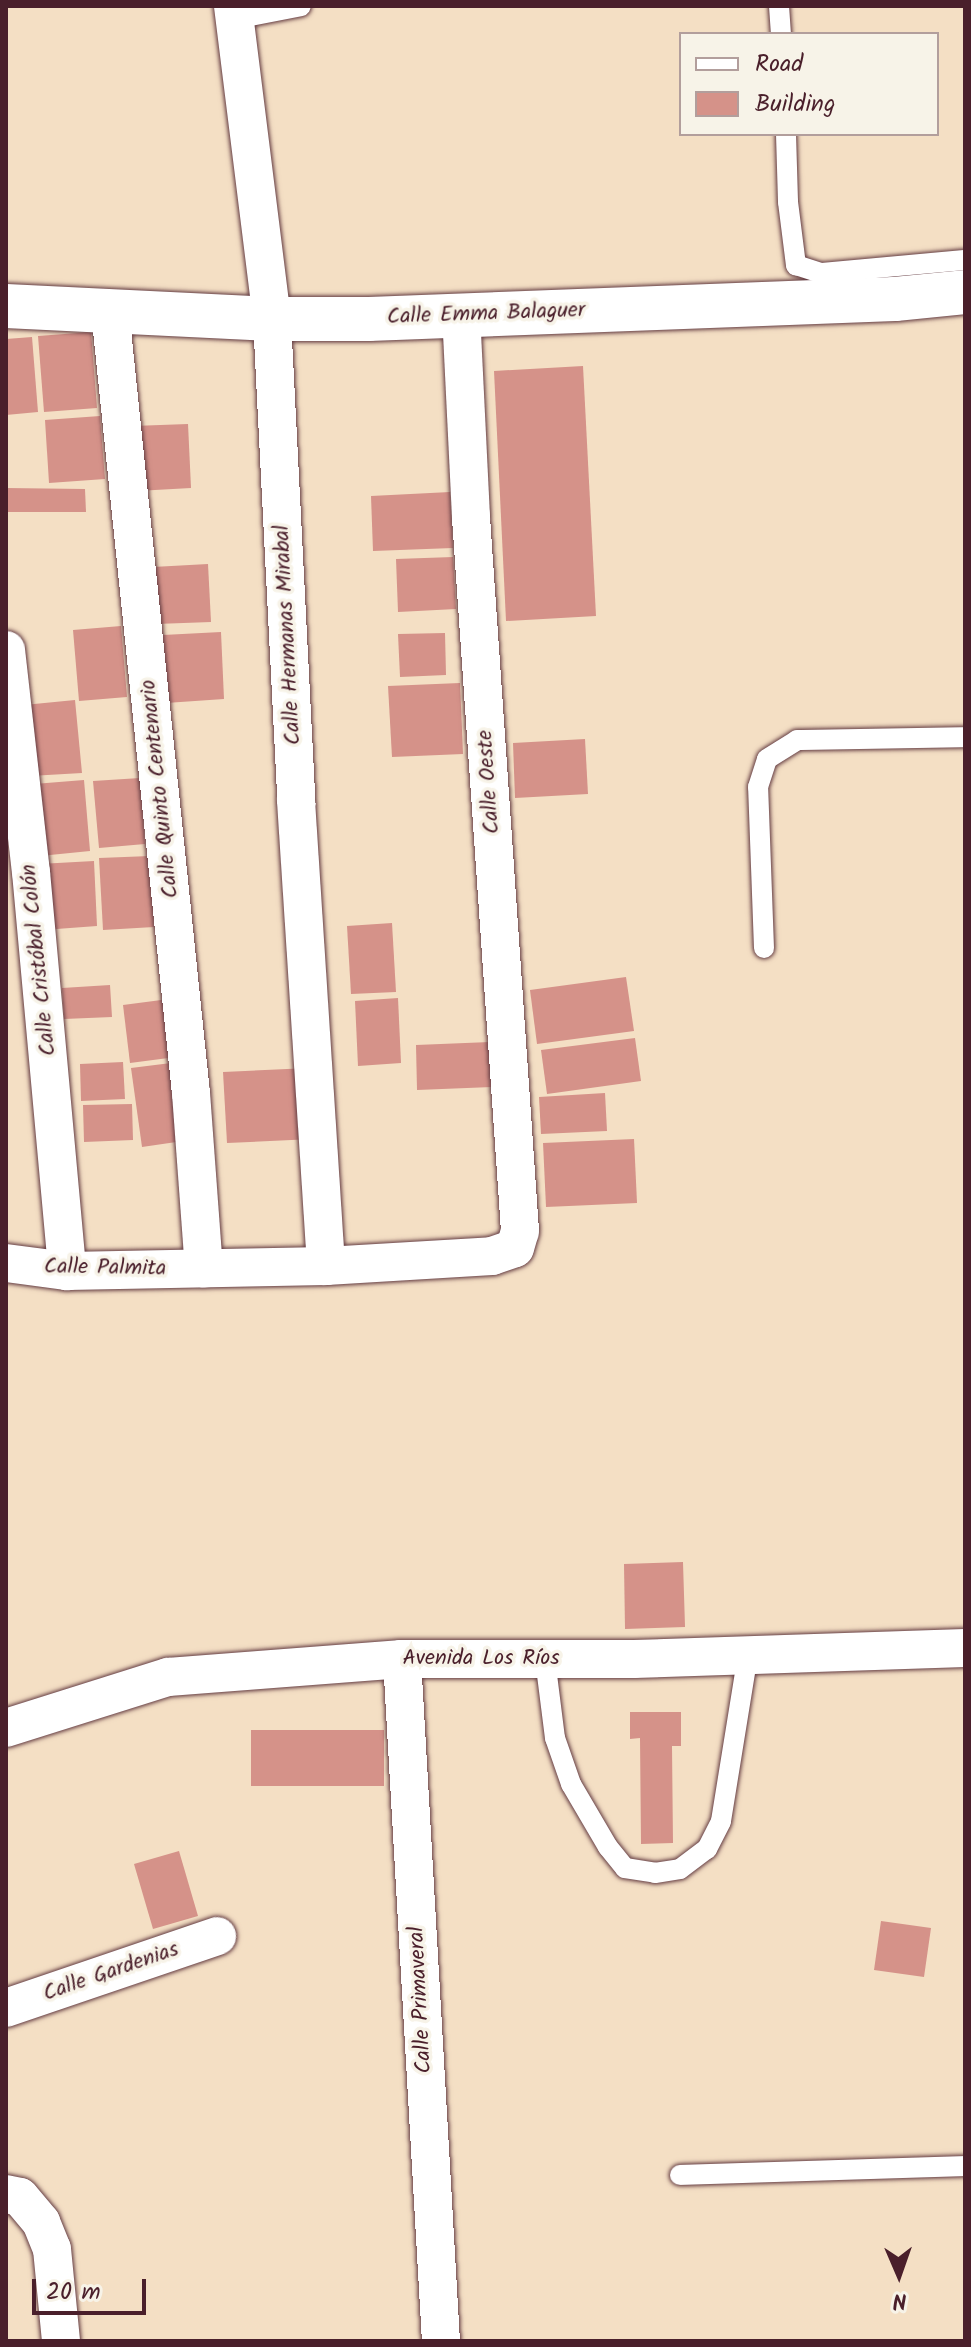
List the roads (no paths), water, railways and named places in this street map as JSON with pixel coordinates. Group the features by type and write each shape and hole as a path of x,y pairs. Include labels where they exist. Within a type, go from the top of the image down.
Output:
{"street":[{"name":"Calle Hermanas Mirabal","path":"234,13 272,319 296,801 326,1266"},
{"name":"Calle Emma Balaguer","path":"6,306 272,319 895,299 965,292"},
{"name":"Calle Quinto Centenario","path":"110,311 191,1093 204,1269"},
{"name":"Calle Oeste","path":"461,315 472,533 520,1231 515,1248"},
{"name":"Calle Cristóbal Colón","path":"6,650 37,935 67,1271"},
{"name":"Calle Palmita","path":"6,1263 67,1271 326,1266 492,1256 515,1248"},
{"name":"Avenida Los Ríos","path":"6,1728 168,1677 402,1659 545,1659 965,1648"},
{"name":"Calle Primaveral","path":"402,1659 441,2341"},
{"name":"Calle Gardenias","path":"6,2008 217,1936"},
{"path":"6,2194 20,2197 41,2222 52,2249 61,2341"}],"lane":[{"path":"234,13 301,6"},
{"path":"779,6 781,32"},
{"path":"786,136 788,202 796,265 821,273 965,260"},
{"path":"764,948 758,787 767,759 797,740 965,737"},
{"path":"545,1659 555,1738 571,1784 608,1847 625,1868 655,1873 680,1869 707,1849 721,1821 748,1655"},
{"path":"680,2175 965,2166"}]}
